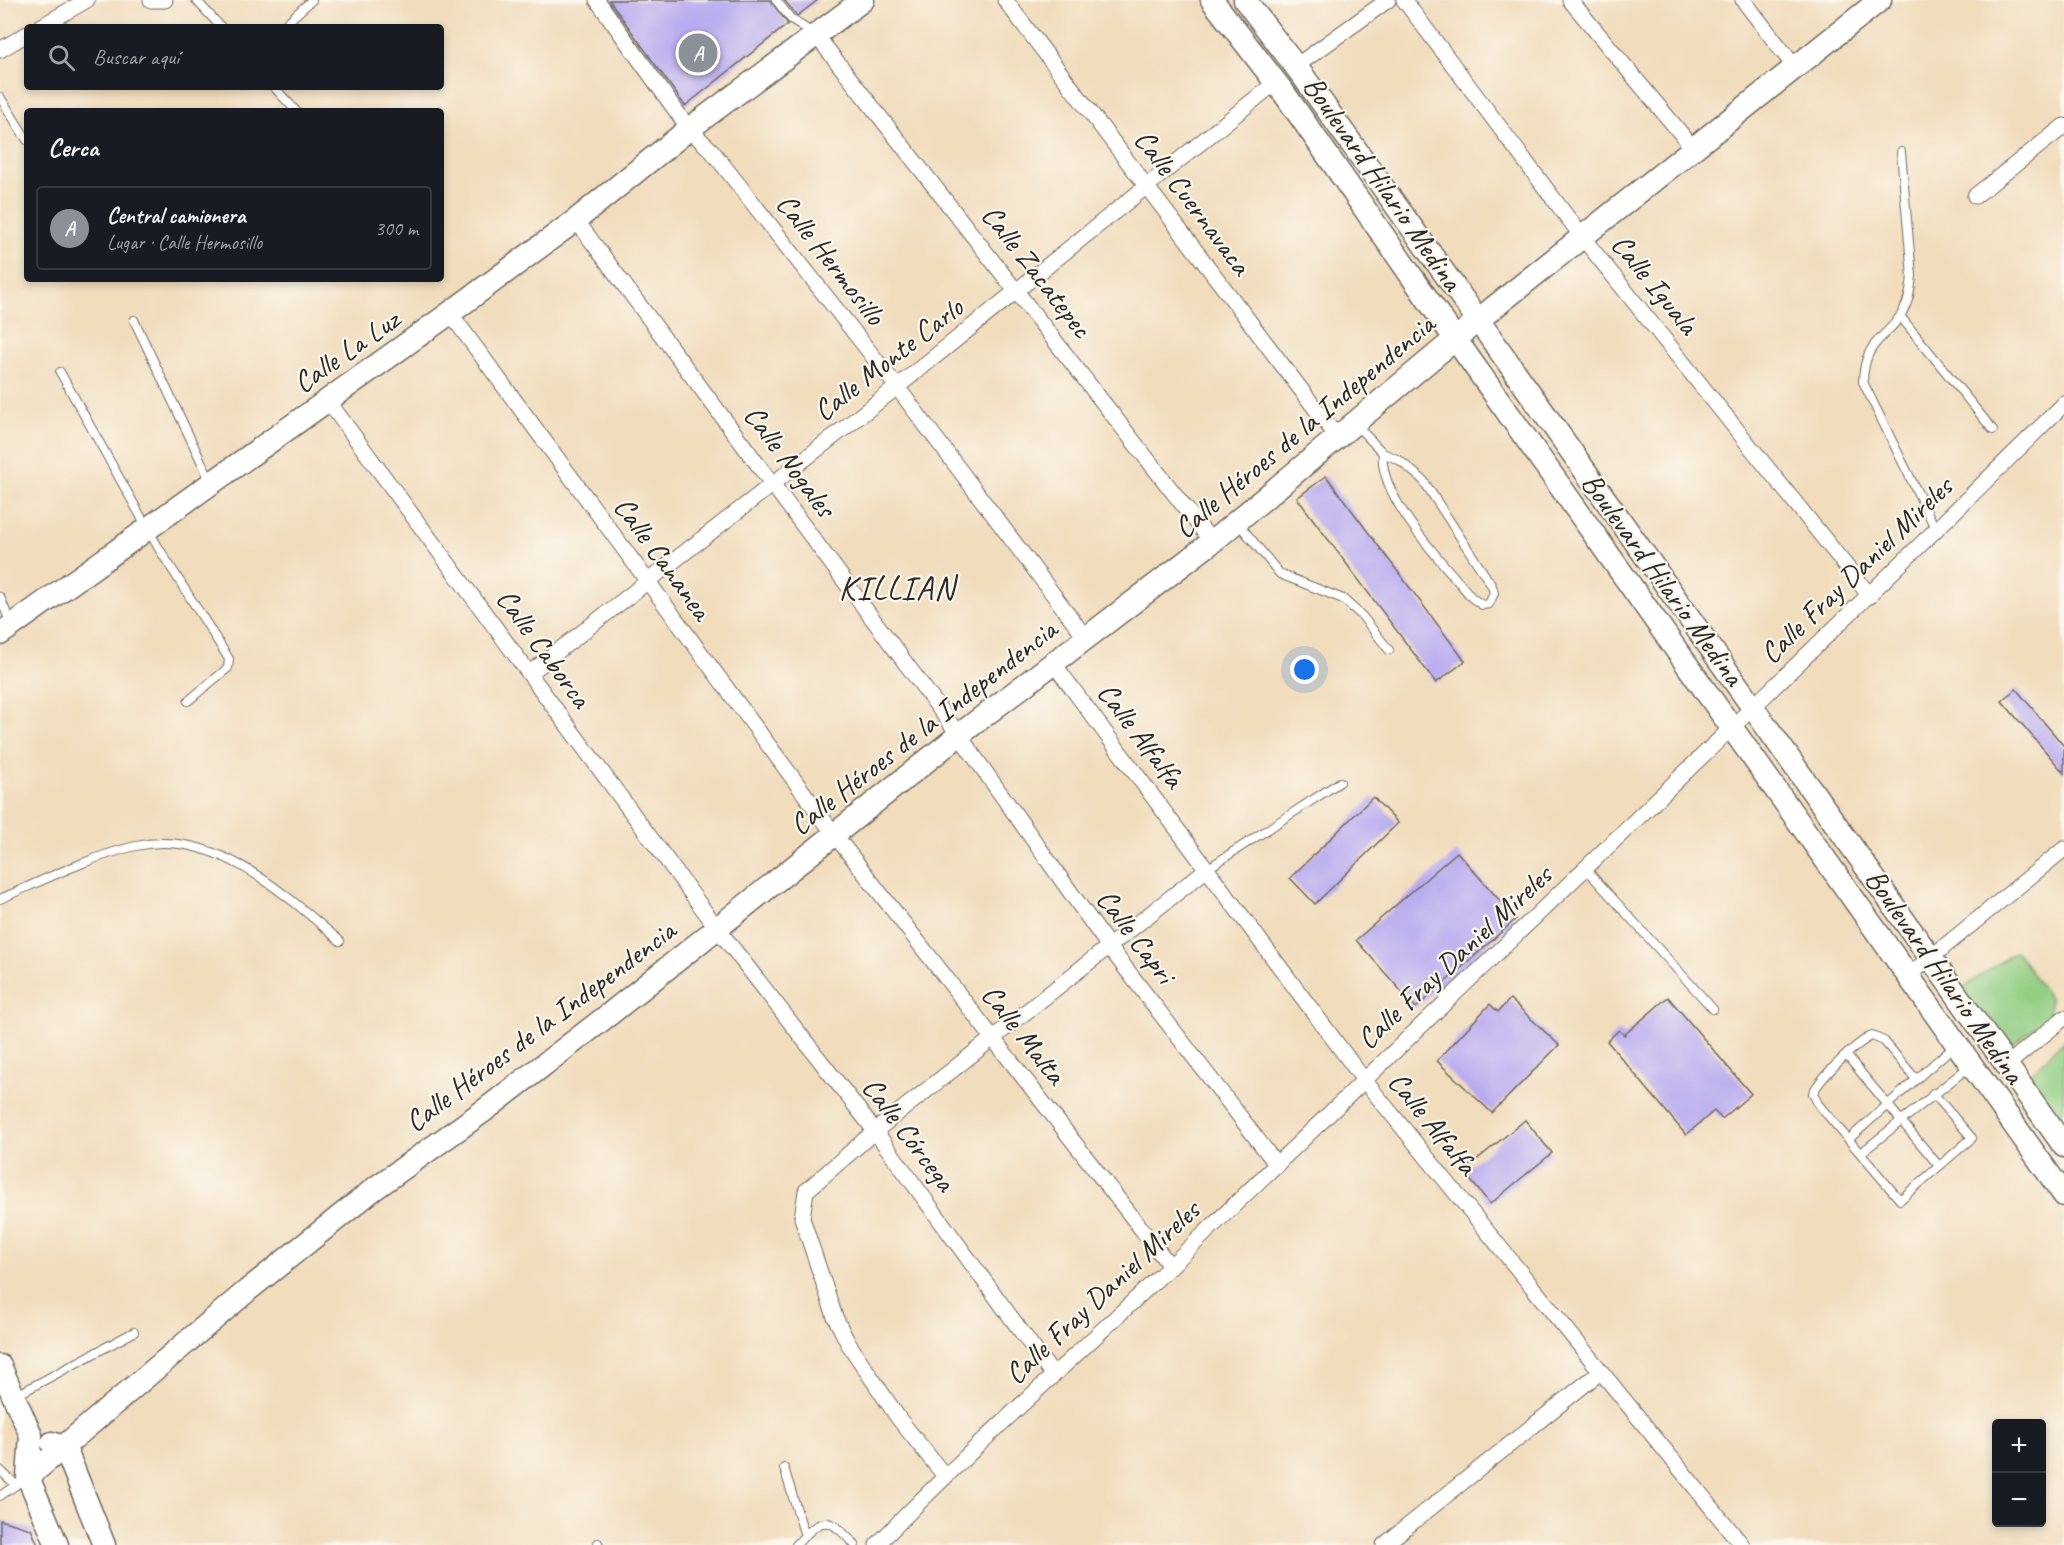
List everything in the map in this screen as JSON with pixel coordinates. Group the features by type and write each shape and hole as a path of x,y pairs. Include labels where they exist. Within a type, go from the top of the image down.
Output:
{"street":[{"path":"45,24 87,0"},
{"path":"151,0 165,0"},
{"name":"Calle Hermosillo","path":"597,0 689,129 712,151 897,387 1086,638"},
{"name":"Calle La Luz","path":"6,629 450,314 576,220 689,129 863,0"},
{"name":"Calle Cuernavaca","path":"1005,0 1147,186 1346,430"},
{"name":"Boulevard Hilario Medina","path":"1212,0 1275,82 1455,340 2064,1195"},
{"name":"Boulevard Hilario Medina","path":"1245,0 1296,66 1479,321 2064,1146"},
{"path":"1296,66 1388,0"},
{"name":"Calle Iguala","path":"1404,0 1583,237 1870,596"},
{"path":"1570,0 1693,148"},
{"path":"1743,0 1794,66"},
{"name":"Calle Héroes de la Independencia","path":"22,1481 65,1448 248,1290 347,1211 611,1013 959,735 1212,542 1455,340 1794,66 1880,0"},
{"name":"Calle Zacatepec","path":"816,35 1018,290 1212,542"},
{"path":"0,50 24,36"},
{"name":"Calle Monte Carlo","path":"530,673 897,387 1275,82"},
{"path":"1975,196 2064,126"},
{"name":"Calle Nogales","path":"576,220 959,735"},
{"name":"Calle Cananea","path":"450,314 834,834"},
{"name":"Calle Caborca","path":"328,401 717,928"},
{"name":"Calle Fray Daniel Mireles","path":"880,1543 944,1475 1170,1267 1870,596 2064,404"},
{"name":"Calle Alfalfa","path":"1054,664 1364,1080 1599,1373 1742,1545"},
{"name":"Calle Capri","path":"959,735 1110,948 1276,1165"},
{"name":"Calle Malta","path":"834,834 1170,1267"},
{"path":"1908,976 2064,849"},
{"path":"944,1475 862,1368 835,1317 802,1218 806,1191 875,1131 1110,948 1207,869"},
{"name":"Calle Córcega","path":"717,928 875,1131 1053,1375"},
{"path":"2008,1064 2064,1018"},
{"path":"0,1366 31,1435 22,1481 57,1545"},
{"path":"1383,1545 1599,1373"},
{"path":"31,1435 65,1448 104,1545"}],"lane":[{"path":"196,0 218,24"},
{"path":"285,24 312,0"},
{"path":"776,0 791,19 816,35"},
{"path":"277,90 293,108"},
{"path":"0,97 24,135"},
{"path":"1901,152 1912,276 1906,305 1900,316 1872,347 1864,362 1863,382 1936,530"},
{"path":"1900,316 1993,430"},
{"path":"134,320 211,484"},
{"path":"60,372 148,529 231,664 188,701"},
{"path":"1346,430 1399,460 1423,480 1492,586 1494,593 1489,604 1482,605 1472,598 1394,500 1383,471 1383,453"},
{"path":"1237,521 1280,574 1342,599 1362,616 1389,650"},
{"path":"0,597 6,629"},
{"path":"1207,869 1340,782"},
{"path":"0,899 102,856 138,846 182,844 220,856 259,876 296,903 340,941"},
{"path":"1586,869 1713,1009"},
{"path":"1915,1078 1878,1037 1867,1038 1817,1086 1813,1093 1818,1104 1900,1200 1972,1138 1933,1093"},
{"path":"1848,1139 1956,1044"},
{"path":"1847,1056 1939,1166"},
{"path":"1861,1153 1933,1093 1971,1065"},
{"path":"14,1396 134,1332"},
{"path":"784,1468 805,1536"},
{"path":"0,1470 22,1481"},
{"name":"Calle Héroes de la Independencia","path":"0,1496 22,1481"},
{"path":"796,1545 816,1524 827,1522 838,1526 855,1545"}],"green space":[{"path":"2016,951 2051,1000 2048,1013 2056,1012 2005,1050 1963,988"},
{"path":"2064,1040 2064,1110 2051,1123 2022,1083"}],"building":[{"path":"609,0 770,0 788,24 685,106"},
{"path":"784,0 818,0 797,16"},
{"path":"1326,476 1465,661 1436,683 1297,498"},
{"path":"2016,689 2064,746 2064,773 2002,701"},
{"path":"1373,797 1398,823 1315,904 1290,878"},
{"path":"1457,852 1516,919 1416,1008 1356,940"},
{"path":"1668,997 1751,1094 1722,1119 1714,1111 1686,1135 1607,1041 1619,1030 1624,1035"},
{"path":"1510,999 1559,1045 1492,1113 1437,1061 1490,1004 1498,1012"},
{"path":"1525,1120 1552,1153 1490,1204 1463,1171"},
{"path":"0,1520 31,1529 38,1545 0,1545"}],"place":[{"name":"Central camionera","path":"698,53"}],"district":[{"name":"KILLIAN","path":"897,587"}]}
